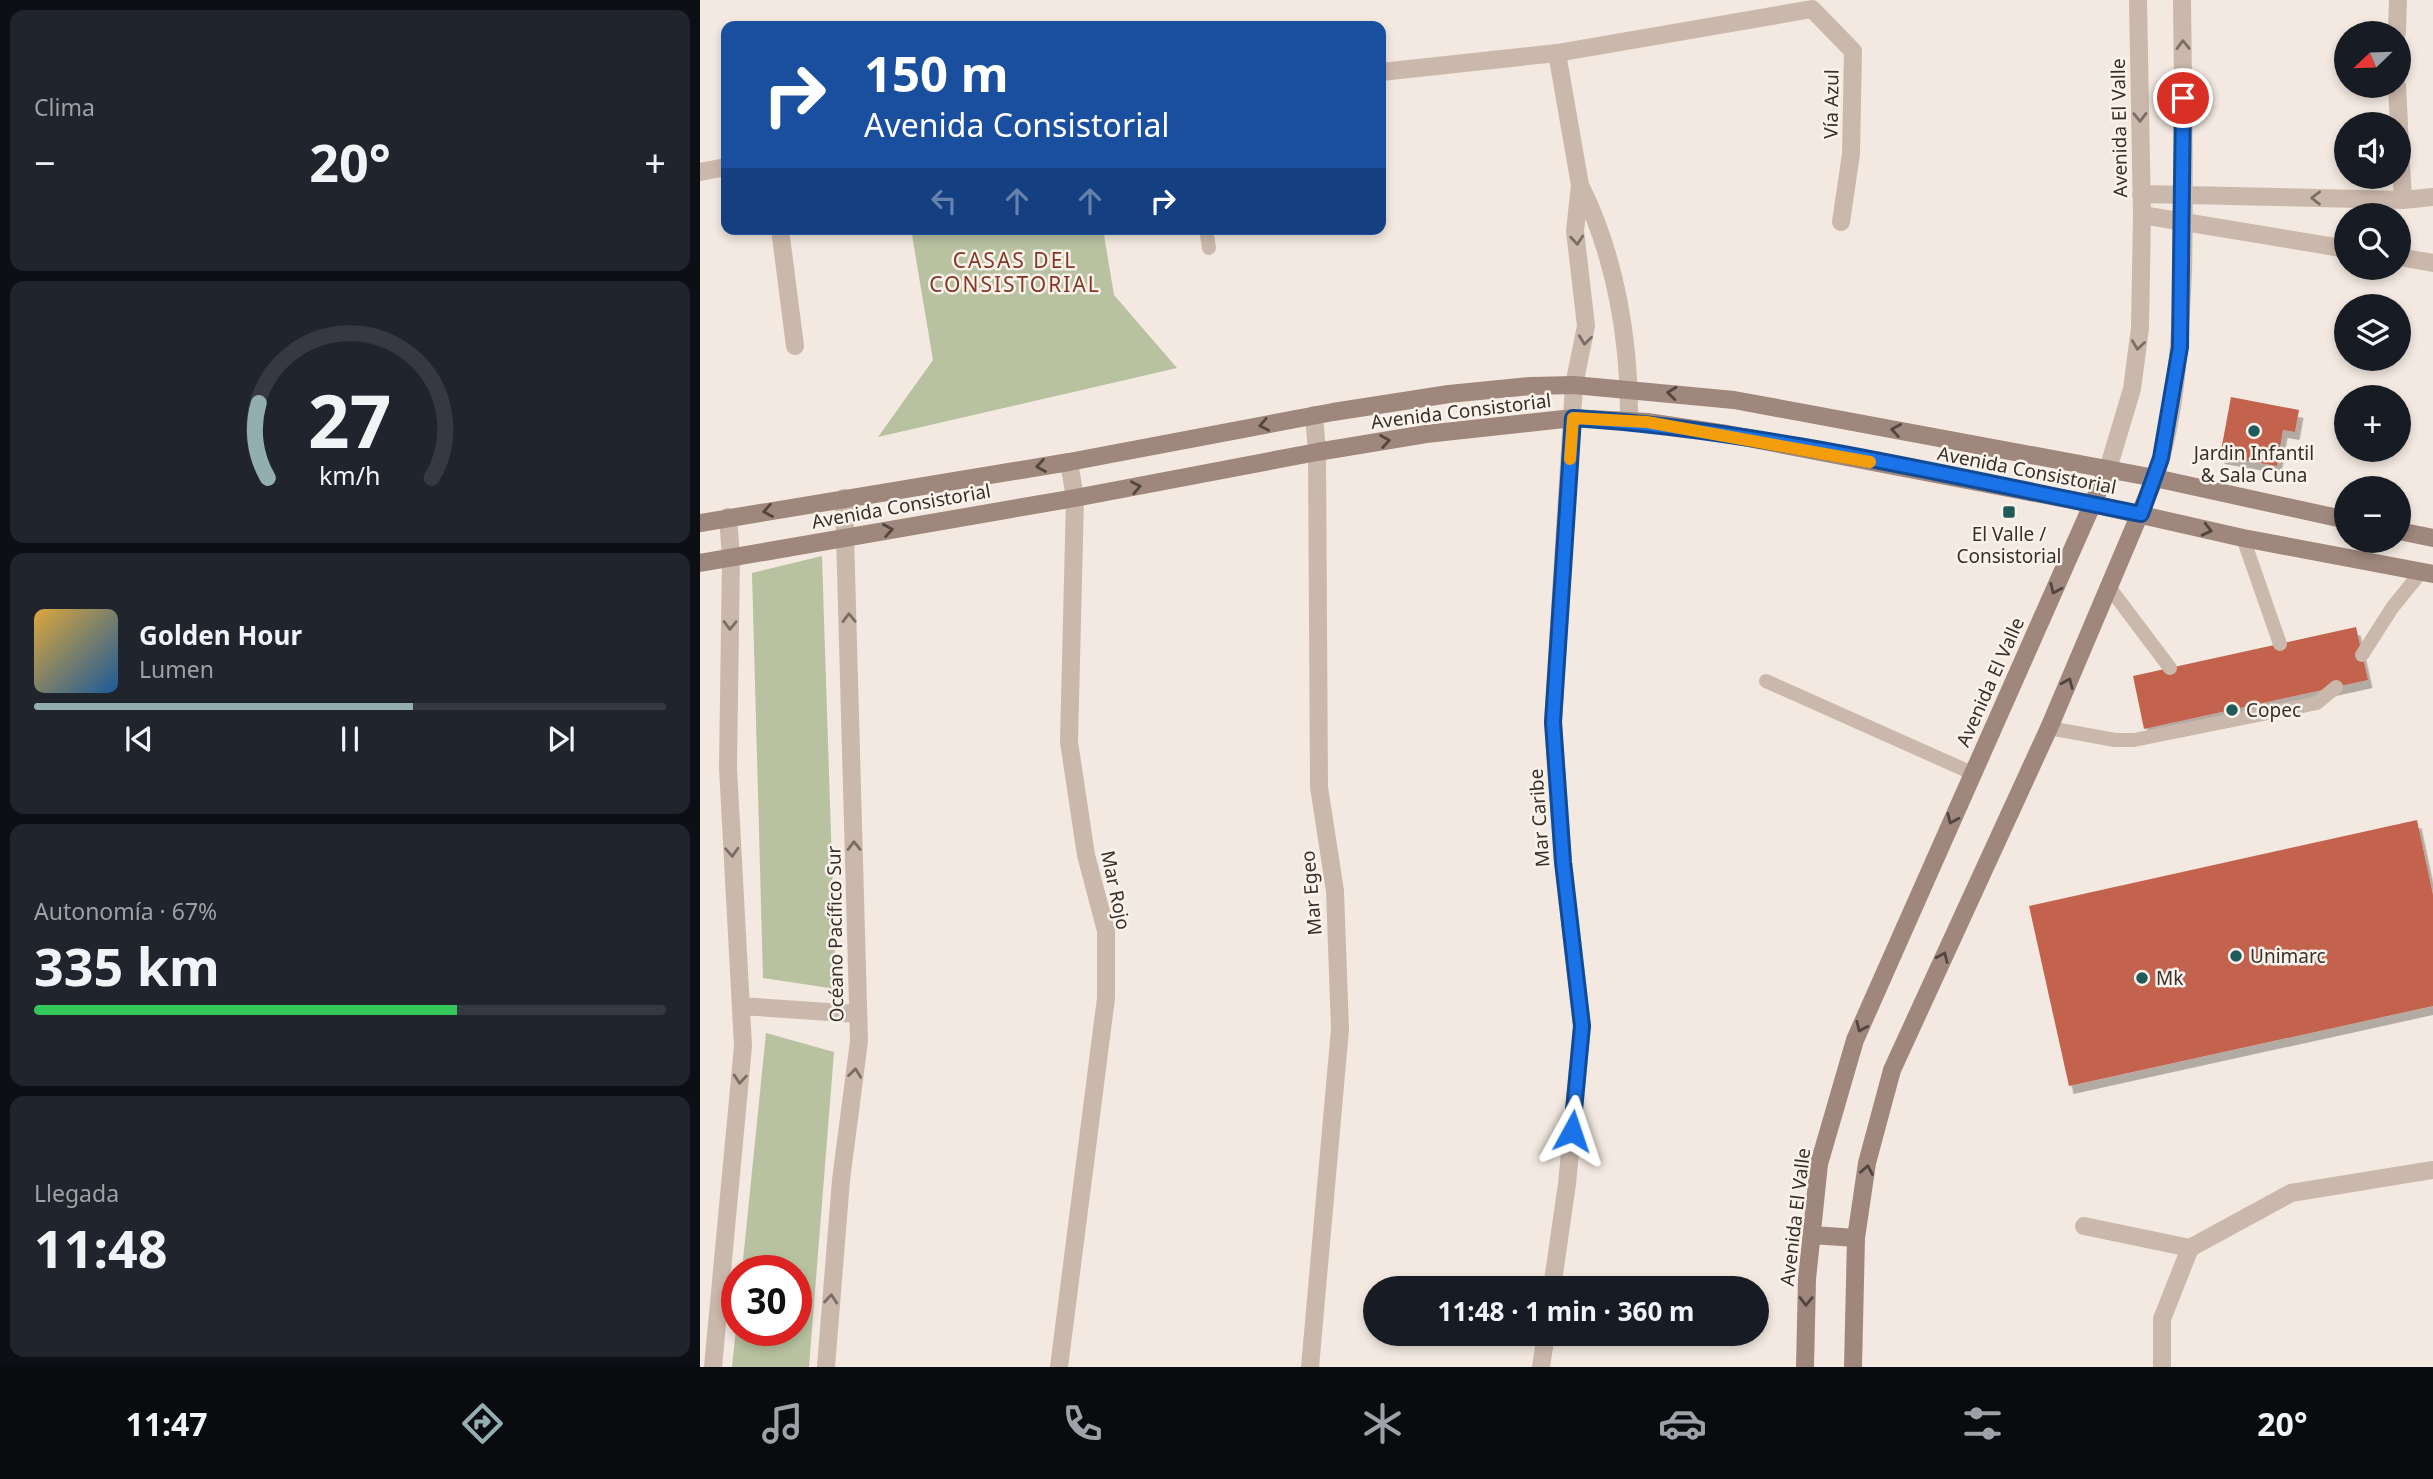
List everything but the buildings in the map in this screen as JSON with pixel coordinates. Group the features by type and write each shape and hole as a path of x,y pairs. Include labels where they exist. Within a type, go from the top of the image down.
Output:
{"main road":[{"name":"Avenida Consistorial","path":"700,523 1069,462 1314,415 1449,394 1530,386 1574,385 1629,388 1734,400 2155,478 2334,517"},
{"name":"Avenida Consistorial","path":"700,562 1426,434 1573,418 1727,434 2093,504 2243,538 2427,573"},
{"name":"Avenida El Valle","path":"1805,1367 1807,1279 1819,1164 1855,1040 2108,469"},
{"path":"1853,1367 1856,1238 1867,1163 1892,1070 2049,728 2155,478"},
{"path":"2411,533 2433,538"},
{"path":"1812,1235 1856,1238"}],"street":[{"name":"Avenida El Valle","path":"2108,469 2132,389 2140,328 2142,215 2138,0"},
{"path":"2155,478 2161,458 2180,347 2184,220 2182,0"},
{"path":"2397,21 2398,0"},
{"name":"Vía Azul","path":"1386,71 1557,52 1812,9 1853,51 1851,154 1841,222"},
{"path":"1557,52 1580,185 1575,231 1587,326 1574,385"},
{"path":"700,172 721,168"},
{"path":"1580,185 1601,226 1629,359 1629,422"},
{"path":"2402,189 2403,200"},
{"path":"2141,194 2403,200 2433,197"},
{"path":"2142,215 2334,247"},
{"path":"781,235 795,346"},
{"path":"2411,259 2433,263"},
{"name":"Mar Caribe","path":"1554,1276 1567,1184 1582,1026 1563,862 1553,722 1574,385"},
{"name":"Mar Egeo","path":"1310,1367 1340,1029 1335,891 1319,787 1317,452 1314,415"},
{"name":"Mar Rojo","path":"1059,1367 1106,998 1106,931 1086,855 1069,742 1075,498 1069,462"},
{"name":"Océano Pacífico Sur","path":"826,1367 841,1180 859,1041 845,498"},
{"path":"713,1367 743,1046 727,768 731,556 728,517"},
{"path":"741,1006 858,1014"},
{"path":"2084,1227 2190,1248 2291,1193 2433,1170"},
{"path":"2162,1367 2162,1319 2190,1248"},
{"path":"1541,1367 1544,1346"}],"lane":[{"path":"1207,235 1209,248"},
{"path":"2243,538 2280,644"},
{"path":"2362,655 2392,608 2427,573"},
{"path":"2109,587 2170,668"},
{"path":"1766,681 1972,773"},
{"path":"2049,728 2115,740 2134,740 2300,701 2317,703 2336,687"}],"green space":[{"path":"912,235 1104,235 1114,295 1177,368 878,437 933,360"},
{"path":"822,556 836,989 763,978 752,573"},
{"path":"766,1033 834,1052 812,1329 812,1255 744,1255"},
{"path":"734,1346 811,1346 809,1367 732,1367"}],"slow traffic":[{"path":"1570,459 1573,418 1647,422 1727,434 1870,462"}],"place":[{"name":"Jardin Infantil & Sala Cuna","path":"2254,431"},
{"name":"El Valle / Consistorial","path":"2009,512"},
{"name":"Copec","path":"2232,710"},
{"name":"Unimarc","path":"2236,956"},
{"name":"Mk","path":"2142,978"}],"district":[{"name":"CASAS DEL CONSISTORIAL","path":"1015,272"}],"route":[{"path":"1572,1131 1582,1026 1563,862 1553,722 1573,418 1647,422 1727,434 2141,514 2161,458 2180,347 2184,220 2183,98"}]}
